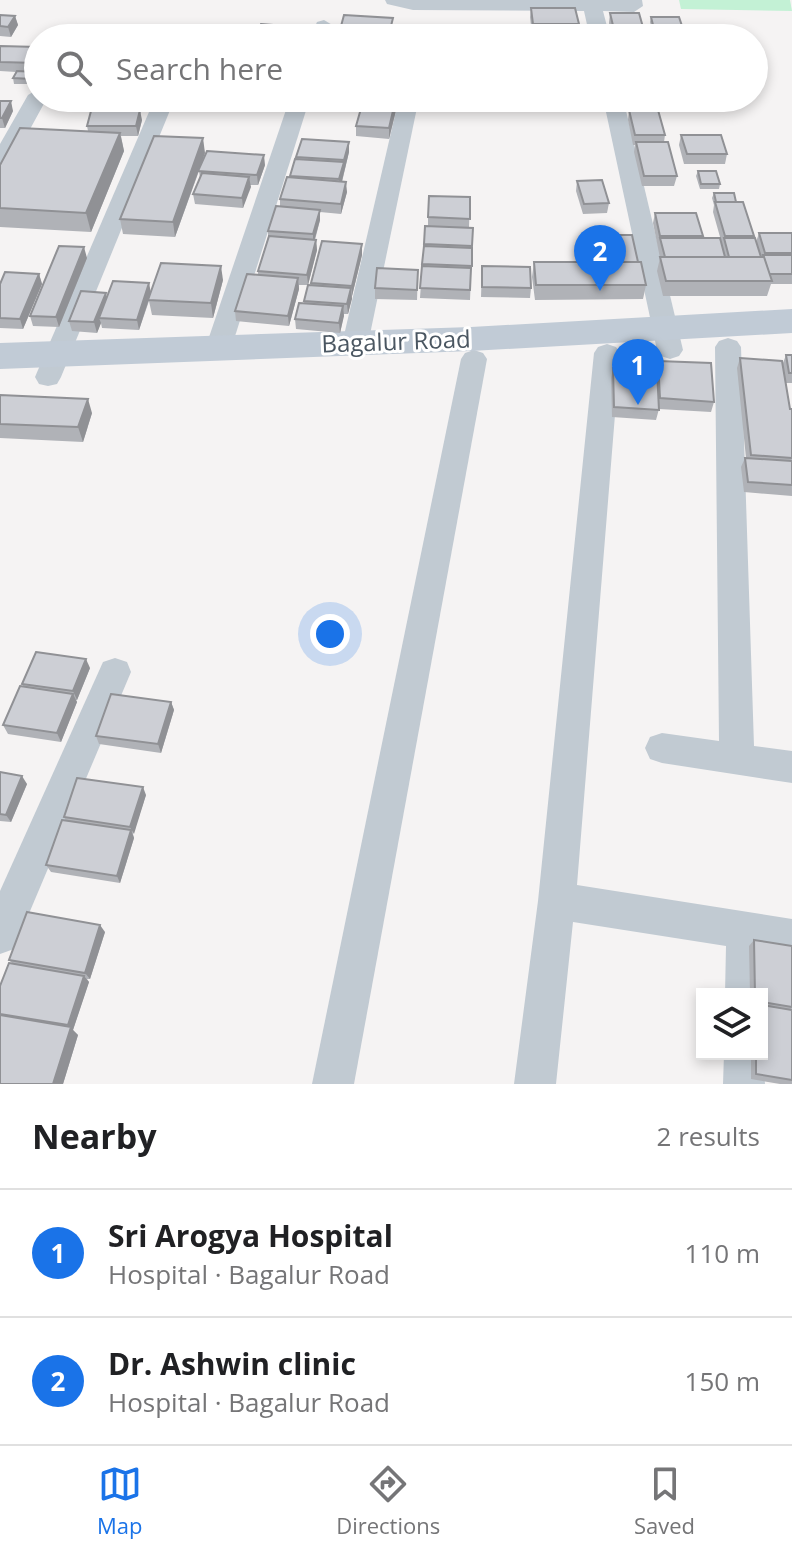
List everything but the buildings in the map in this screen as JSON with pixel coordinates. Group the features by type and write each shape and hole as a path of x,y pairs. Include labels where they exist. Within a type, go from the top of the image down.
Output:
{"main road":[{"name":"Bagalur Road","path":"0,379 52,366 218,349 666,338 792,321"},
{"name":"Bagalur Road","path":"0,356 52,366 474,359 607,353 666,338 728,347 792,343"}],"street":[{"path":"394,0 405,4 549,2 634,6 633,0"},
{"path":"592,5 597,24"},
{"path":"0,164 29,112"},
{"path":"52,366 159,112"},
{"path":"218,349 295,112"},
{"path":"355,344 406,112"},
{"path":"616,112 666,338"},
{"path":"728,347 737,760"},
{"path":"535,1084 557,901 607,353"},
{"path":"333,1084 474,359"},
{"path":"0,935 115,672"},
{"path":"662,748 792,767"},
{"path":"557,901 792,938"},
{"path":"745,988 746,930"},
{"path":"744,1060 744,1084"}],"green space":[{"path":"679,0 790,0 792,11 681,9"}],"place":[{"name":"Dr. Ashwin clinic","path":"600,291"},
{"name":"Sri Arogya Hospital","path":"638,405"}]}
